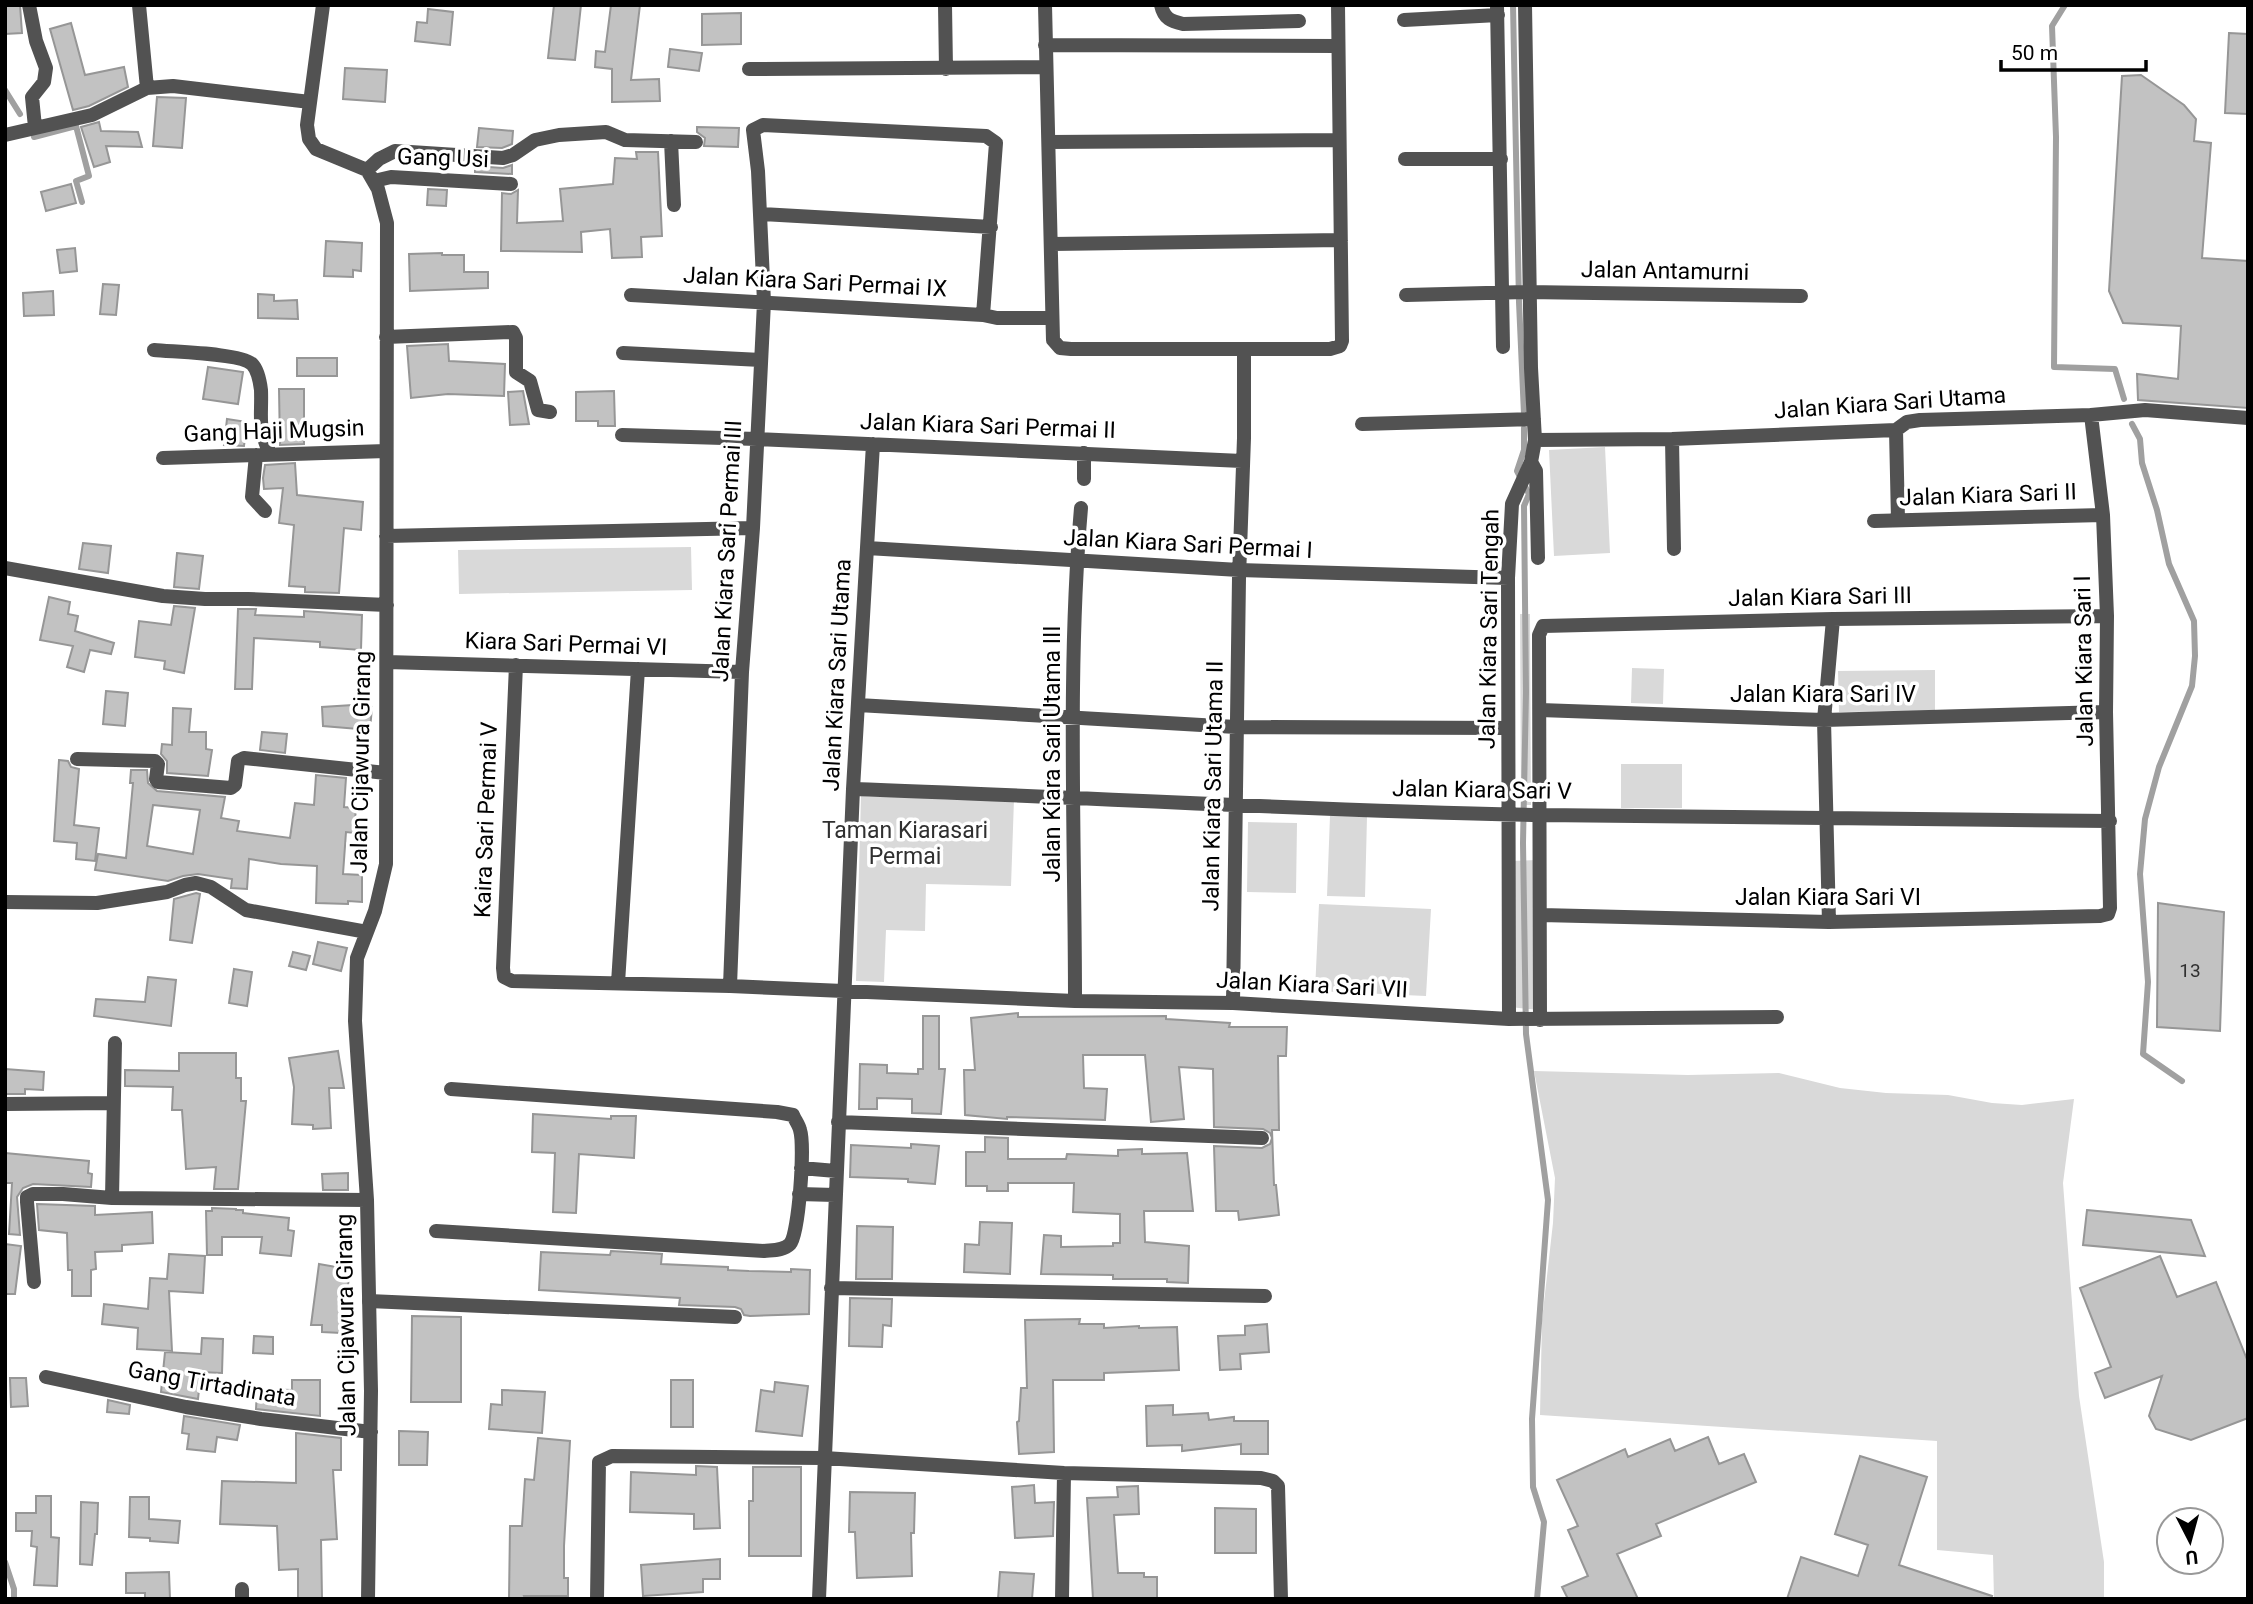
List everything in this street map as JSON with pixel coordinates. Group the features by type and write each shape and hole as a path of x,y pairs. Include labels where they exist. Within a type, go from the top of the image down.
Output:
{"street":[{"path":"29,5 36,41 46,68 44,82 32,97 35,127"},
{"path":"139,5 147,88"},
{"path":"323,5 307,125 309,139 316,149 371,175 379,159 395,151 503,158 513,155 535,140 559,135 606,132 625,140 696,142"},
{"path":"945,5 946,69"},
{"path":"1045,5 1053,340 1060,348 1244,349 1330,349 1339,346 1342,341 1338,5"},
{"path":"1161,5 1162,13 1169,20 1183,24 1299,21"},
{"path":"1503,347 1520,293 1525,5"},
{"path":"1404,20 1498,10 1501,159 1534,419 1535,440 1528,469 1536,471 1538,558"},
{"path":"1045,45 1338,46"},
{"path":"749,69 1046,67"},
{"path":"5,135 92,115 147,88 173,86 310,102"},
{"name":"Jalan Kiara Sari Permai III","path":"730,986 743,672 764,302 753,130 763,125 986,135 996,143 991,227"},
{"path":"1049,142 1339,140"},
{"path":"671,141 674,205"},
{"path":"1405,159 1501,159"},
{"name":"Gang Usi","path":"371,175 511,184"},
{"name":"Jalan Cijawura Girang","path":"368,1599 371,1432 369,1301 355,1021 357,958 375,911 386,864 387,662 387,223 371,175"},
{"path":"760,214 991,227 990,316"},
{"path":"1052,244 1341,240"},
{"name":"Jalan Antamurni","path":"1406,295 1520,293 1801,296"},
{"name":"Jalan Kiara Sari Permai IX","path":"631,295 1052,318"},
{"path":"386,337 513,332 516,338 516,372 530,381 538,410 550,412"},
{"path":"1239,570 1244,349"},
{"path":"154,350 226,356 251,364 261,388 259,422 263,454 252,497 265,511"},
{"path":"623,353 761,360"},
{"name":"Jalan Kiara Sari Utama","path":"1535,440 1672,439 1896,430 1907,422 1920,420 2091,415 2145,410 2248,418"},
{"name":"Jalan Kiara Sari I","path":"2091,415 2103,515 2107,616 2110,908"},
{"path":"1362,424 1534,419"},
{"path":"1896,430 1898,520"},
{"name":"Jalan Kiara Sari Permai II","path":"622,435 1242,461"},
{"path":"1672,439 1674,549"},
{"name":"Jalan Kiara Sari Utama","path":"818,1599 853,789 873,444"},
{"name":"Gang Haji Mugsin","path":"163,458 386,451"},
{"path":"1084,453 1084,480"},
{"name":"Jalan Kiara Sari Tengah","path":"1525,1020 1541,915 1508,728 1508,578 1512,504 1528,469"},
{"name":"Jalan Kiara Sari Utama III","path":"1075,1001 1072,718 1076,562 1081,508"},
{"name":"Jalan Kiara Sari II","path":"1874,521 2103,515"},
{"path":"386,536 753,527"},
{"name":"Jalan Kiara Sari Permai I","path":"867,548 1239,570 1508,578"},
{"path":"6,570 163,596 387,605"},
{"name":"Jalan Kiara Sari Utama II","path":"1233,1003 1239,570"},
{"name":"Jalan Kiara Sari III","path":"1539,635 1543,626 1548,625 2107,616"},
{"path":"1829,922 1824,720 1833,619"},
{"name":"Jalan Kiara Sari Tengah","path":"1525,1020 1524,814 1540,710 1539,635"},
{"name":"Kiara Sari Permai VI","path":"387,662 743,672"},
{"name":"Kaira Sari Permai V","path":"505,977 503,968 516,665"},
{"path":"618,983 638,669"},
{"path":"858,705 1236,727 1508,728"},
{"name":"Jalan Kiara Sari IV","path":"1540,710 1824,720 2106,712"},
{"path":"77,759 155,761 158,764 156,779 159,782 231,788 235,785 240,759 386,773"},
{"name":"Jalan Kiara Sari V","path":"853,789 1237,806 1524,814 2110,821"},
{"path":"5,902 97,903 167,892 196,883 211,887 246,911 367,932"},
{"name":"Jalan Kiara Sari VI","path":"1541,915 1829,922 2100,916 2108,914 2110,908"},
{"name":"Jalan Kiara Sari VII","path":"505,977 512,981 730,986 845,993 1233,1003 1525,1020 1777,1017"},
{"path":"112,1198 115,1043"},
{"path":"436,1231 764,1251 779,1250 789,1244 795,1232 801,1168 801,1131 793,1115 451,1089"},
{"path":"5,1104 113,1103"},
{"path":"838,1122 1262,1138"},
{"path":"801,1168 836,1171"},
{"path":"799,1194 835,1195"},
{"path":"34,1282 27,1202 29,1195 366,1200"},
{"path":"831,1287 1265,1296"},
{"path":"369,1301 735,1317"},
{"name":"Gang Tirtadinata","path":"46,1377 236,1415 371,1432"},
{"path":"597,1599 599,1462 612,1456 824,1458 1064,1473 1261,1478 1273,1481 1278,1486 1281,1599"},
{"path":"1062,1599 1064,1473"}],"green space":[{"path":"1605,447 1610,553 1554,556 1549,450"},
{"path":"691,547 692,590 459,594 458,550"},
{"path":"1520,614 1530,614 1531,805 1521,805"},
{"path":"1632,668 1664,669 1663,704 1631,703"},
{"path":"1935,670 1935,711 1839,712 1838,671"},
{"path":"1621,764 1682,764 1682,808 1621,808"},
{"name":"Taman Kiarasari Permai","path":"861,796 1014,799 1011,886 926,884 925,931 886,930 884,982 856,981"},
{"path":"1330,816 1367,817 1365,897 1327,896"},
{"path":"1248,822 1297,823 1296,893 1247,892"},
{"path":"1537,860 1539,1010 1510,1007 1510,861"},
{"path":"1319,904 1431,909 1426,996 1315,991"},
{"path":"1534,1071 1688,1075 1779,1073 1840,1088 1948,1095 1992,1103 2022,1105 2074,1099 2063,1183 2079,1396 2104,1562 2104,1599 1994,1599 1993,1555 1937,1550 1937,1441 1540,1415 1542,1320 1553,1223 1555,1178"}],"building":[{"path":"5,5 20,5 22,33 5,34"},
{"path":"554,5 581,5 575,60 548,58"},
{"path":"611,5 640,5 631,80 659,79 660,101 612,102 612,69 595,67 596,51 605,52"},
{"path":"428,9 453,12 450,45 415,41 417,22 427,23"},
{"path":"741,13 741,44 702,45 702,14"},
{"path":"71,23 85,75 124,67 128,87 89,106 73,110 50,29"},
{"path":"2229,33 2248,34 2248,114 2225,113"},
{"path":"670,49 702,53 699,71 668,67"},
{"path":"345,68 387,70 385,102 343,99"},
{"path":"2141,75 2184,105 2196,119 2194,141 2211,143 2202,258 2248,261 2248,408 2138,400 2137,374 2178,379 2181,326 2123,323 2109,291 2122,76"},
{"path":"157,97 186,98 182,148 153,146"},
{"path":"99,122 101,131 138,132 142,147 106,146 110,162 94,167 81,127"},
{"path":"697,127 739,128 738,147 704,146 705,138 697,132"},
{"path":"479,128 513,131 512,144 502,148 477,147"},
{"path":"636,152 658,152 662,236 641,237 642,257 612,258 610,229 581,232 582,252 501,251 502,193 511,194 518,190 517,223 563,221 560,189 613,184 615,158 637,159"},
{"path":"512,165 512,174 475,172 475,166 503,168"},
{"path":"71,184 76,203 46,211 41,192"},
{"path":"428,189 447,190 446,206 427,205"},
{"path":"326,241 362,243 361,271 353,270 353,277 324,276"},
{"path":"75,248 77,271 60,273 57,250"},
{"path":"409,254 464,255 464,272 488,272 488,288 410,291"},
{"path":"103,284 119,285 116,315 100,314"},
{"path":"53,291 54,315 24,316 23,293"},
{"path":"258,294 274,295 274,301 297,300 298,319 258,318"},
{"path":"448,344 449,361 505,364 504,396 448,394 411,398 407,346"},
{"path":"297,358 337,358 337,376 297,376"},
{"path":"208,367 243,372 238,404 203,399"},
{"path":"279,389 304,389 304,444 280,445"},
{"path":"523,391 529,424 510,425 508,392"},
{"path":"614,391 615,426 598,426 598,421 576,421 576,392"},
{"path":"227,419 247,422 244,446 224,445"},
{"path":"295,463 297,495 363,502 361,530 344,528 339,593 305,592 305,587 289,586 294,525 279,523 283,488 264,489 263,478 265,465"},
{"path":"83,543 111,546 108,573 79,569"},
{"path":"177,553 203,556 199,589 174,587"},
{"path":"49,597 70,602 68,614 78,616 75,631 114,643 111,654 90,650 84,672 67,667 73,646 40,640"},
{"path":"174,606 195,608 184,673 164,669 165,661 135,657 139,621 171,625"},
{"path":"238,609 256,609 255,615 304,617 304,611 362,615 361,650 320,647 320,642 254,638 252,689 235,689"},
{"path":"106,691 128,693 125,726 103,724"},
{"path":"322,707 372,707 370,730 323,726"},
{"path":"173,708 191,709 189,732 206,732 206,749 212,750 208,776 167,773 167,761 161,754 162,744 172,745"},
{"path":"262,732 287,734 285,753 260,750"},
{"path":"59,760 68,761 71,767 79,769 74,825 99,828 95,861 76,859 77,843 54,841"},
{"path":"131,770 147,770 148,783 157,791 225,797 221,818 239,821 237,831 290,838 295,803 314,805 316,775 346,778 344,807 356,808 354,833 346,832 343,874 362,875 362,902 316,903 317,866 249,859 247,889 231,888 232,879 198,874 168,881 95,870 98,854 126,858 133,783 130,783","holes":["153,805 200,810 193,854 147,846"]},
{"path":"200,894 192,943 170,940 174,899"},
{"path":"2158,903 2224,912 2220,1031 2157,1027"},
{"path":"318,942 347,948 341,971 313,964"},
{"path":"293,952 310,956 306,970 289,966"},
{"path":"234,969 252,972 247,1006 229,1003"},
{"path":"148,977 176,980 171,1026 94,1016 96,999 145,1002"},
{"path":"1018,1013 1018,1017 1166,1016 1166,1019 1230,1023 1229,1027 1287,1027 1286,1056 1278,1056 1279,1130 1272,1130 1274,1185 1279,1215 1239,1220 1238,1211 1216,1211 1214,1146 1262,1148 1270,1144 1272,1138 1270,1133 1263,1129 1214,1127 1213,1069 1179,1067 1184,1119 1151,1122 1145,1055 1083,1055 1084,1088 1107,1089 1105,1120 1007,1119 965,1115 964,1070 975,1070 971,1018"},
{"path":"923,1016 939,1016 939,1069 945,1069 941,1114 912,1113 912,1099 877,1098 877,1109 859,1109 860,1064 887,1065 887,1073 918,1074 918,1069 923,1069"},
{"path":"338,1051 344,1088 329,1088 331,1128 313,1129 313,1125 292,1124 294,1087 289,1058"},
{"path":"179,1053 236,1053 236,1078 241,1078 241,1101 246,1101 238,1189 214,1189 216,1167 186,1169 182,1110 172,1110 173,1087 125,1086 125,1070 179,1071"},
{"path":"5,1069 44,1072 43,1090 25,1089 25,1094 5,1094"},
{"path":"533,1114 611,1119 611,1116 636,1116 634,1158 579,1154 576,1213 553,1212 555,1153 532,1152"},
{"path":"985,1137 1008,1138 1008,1159 1066,1159 1067,1154 1118,1156 1118,1150 1142,1149 1142,1154 1187,1153 1193,1211 1144,1211 1145,1242 1189,1246 1188,1283 1167,1282 1167,1279 1113,1279 1113,1275 1041,1274 1044,1235 1061,1236 1061,1247 1113,1246 1113,1243 1120,1243 1120,1214 1073,1212 1074,1183 1008,1183 1008,1191 987,1191 987,1186 966,1186 966,1152 985,1152"},
{"path":"911,1144 939,1146 935,1184 908,1182 908,1179 850,1177 851,1145 911,1148"},
{"path":"5,1153 89,1161 91,1187 33,1184 23,1188 17,1197 20,1235 9,1234 12,1183 5,1183"},
{"path":"348,1173 348,1190 323,1190 322,1174"},
{"path":"37,1204 95,1206 95,1215 152,1212 153,1243 122,1245 122,1251 95,1252 96,1269 91,1270 91,1296 72,1296 67,1233 39,1230"},
{"path":"212,1208 289,1218 288,1230 294,1231 291,1256 260,1253 262,1237 222,1237 222,1255 207,1255 206,1211 212,1211"},
{"path":"2087,1210 2191,1220 2205,1256 2083,1245"},
{"path":"980,1222 1012,1223 1010,1274 964,1272 965,1244 979,1245"},
{"path":"857,1226 893,1227 892,1279 856,1279"},
{"path":"5,1244 21,1246 15,1294 5,1294"},
{"path":"611,1251 662,1254 661,1264 728,1267 728,1270 749,1271 810,1270 809,1314 750,1316 744,1315 741,1309 735,1307 679,1305 680,1298 539,1290 541,1252 610,1255"},
{"path":"169,1254 205,1256 203,1293 169,1291 172,1351 137,1349 138,1328 102,1324 104,1304 148,1309 150,1278 167,1279"},
{"path":"2160,1256 2177,1297 2216,1282 2248,1362 2248,1418 2191,1440 2156,1429 2149,1416 2162,1376 2105,1398 2095,1373 2111,1367 2080,1288"},
{"path":"319,1264 342,1268 340,1277 349,1278 341,1333 322,1332 322,1325 311,1325"},
{"path":"850,1298 892,1299 891,1326 883,1325 882,1347 849,1346"},
{"path":"412,1316 461,1317 461,1402 411,1402"},
{"path":"1080,1319 1079,1324 1104,1324 1104,1328 1177,1327 1179,1370 1104,1373 1104,1380 1053,1380 1054,1452 1019,1454 1017,1422 1021,1388 1027,1388 1025,1320"},
{"path":"1267,1324 1269,1352 1240,1354 1241,1369 1220,1370 1218,1336 1245,1335 1245,1326"},
{"path":"254,1336 273,1337 273,1354 253,1353"},
{"path":"202,1338 223,1339 222,1373 201,1372 198,1399 161,1392 165,1352 201,1354"},
{"path":"10,1378 26,1378 28,1406 11,1407"},
{"path":"292,1380 320,1380 320,1416 256,1409 257,1389 292,1390"},
{"path":"671,1380 693,1380 693,1427 671,1427"},
{"path":"775,1382 808,1386 802,1436 756,1431 761,1390 774,1392"},
{"path":"502,1390 545,1392 542,1433 489,1429 491,1404 502,1405"},
{"path":"108,1400 130,1405 129,1414 107,1412"},
{"path":"1173,1405 1173,1415 1208,1413 1209,1420 1234,1417 1234,1421 1268,1421 1268,1454 1241,1454 1241,1444 1182,1451 1182,1445 1147,1446 1146,1406"},
{"path":"184,1416 240,1425 237,1440 217,1437 215,1452 187,1449 189,1434 182,1433"},
{"path":"399,1431 428,1432 427,1465 399,1465"},
{"path":"296,1433 341,1438 341,1470 333,1470 337,1539 321,1540 322,1599 298,1599 298,1569 279,1570 277,1526 220,1524 222,1481 296,1483"},
{"path":"1708,1437 1719,1464 1744,1454 1756,1482 1656,1524 1661,1536 1617,1554 1638,1599 1568,1599 1562,1587 1588,1576 1568,1530 1578,1526 1557,1480 1625,1449 1628,1457 1670,1439 1675,1451"},
{"path":"538,1438 570,1441 564,1546 564,1578 568,1578 568,1596 524,1596 525,1599 509,1599 510,1526 522,1526 525,1479 534,1480"},
{"path":"1860,1456 1927,1477 1899,1565 1992,1596 1991,1599 1787,1599 1801,1557 1858,1576 1868,1545 1835,1534"},
{"path":"696,1466 717,1467 720,1528 694,1529 694,1514 630,1512 631,1472 696,1475"},
{"path":"753,1467 801,1467 801,1556 749,1556 749,1501 753,1501"},
{"path":"1034,1485 1035,1503 1054,1502 1053,1536 1015,1538 1012,1487"},
{"path":"1138,1486 1139,1514 1114,1515 1118,1573 1144,1573 1144,1577 1157,1577 1157,1599 1093,1599 1087,1498 1118,1497 1117,1487"},
{"path":"850,1492 915,1493 914,1533 911,1533 912,1576 857,1578 855,1532 849,1532"},
{"path":"36,1496 51,1496 51,1537 59,1538 57,1586 34,1585 37,1547 31,1546 32,1531 16,1531 16,1513 36,1513"},
{"path":"130,1497 149,1497 149,1519 180,1521 178,1543 129,1537"},
{"path":"81,1502 98,1503 92,1565 80,1564"},
{"path":"1215,1508 1256,1509 1256,1553 1215,1553"},
{"path":"720,1559 720,1579 703,1579 703,1592 643,1596 641,1565"},
{"path":"169,1572 170,1599 145,1599 145,1593 126,1593 126,1573"},
{"path":"1000,1572 1034,1574 1032,1599 998,1599"}],"waterway":[{"path":"1513,5 1524,414"},
{"path":"2065,5 2052,26 2056,137 2054,367 2115,369 2124,399"},
{"path":"5,90 20,114"},
{"path":"34,137 76,126 89,176 76,181 82,202"},
{"path":"2132,424 2140,439 2142,463 2157,510 2169,564 2194,621 2192,686 2159,767 2145,819 2140,874 2148,982 2143,1054 2182,1081"},
{"path":"1524,428 1524,450 1517,471 1529,494 1524,506 1526,692 1523,843 1526,1034 1548,1200 1532,1419 1533,1487 1544,1522 1537,1599"},
{"path":"5,1562 14,1589 14,1599"}]}
